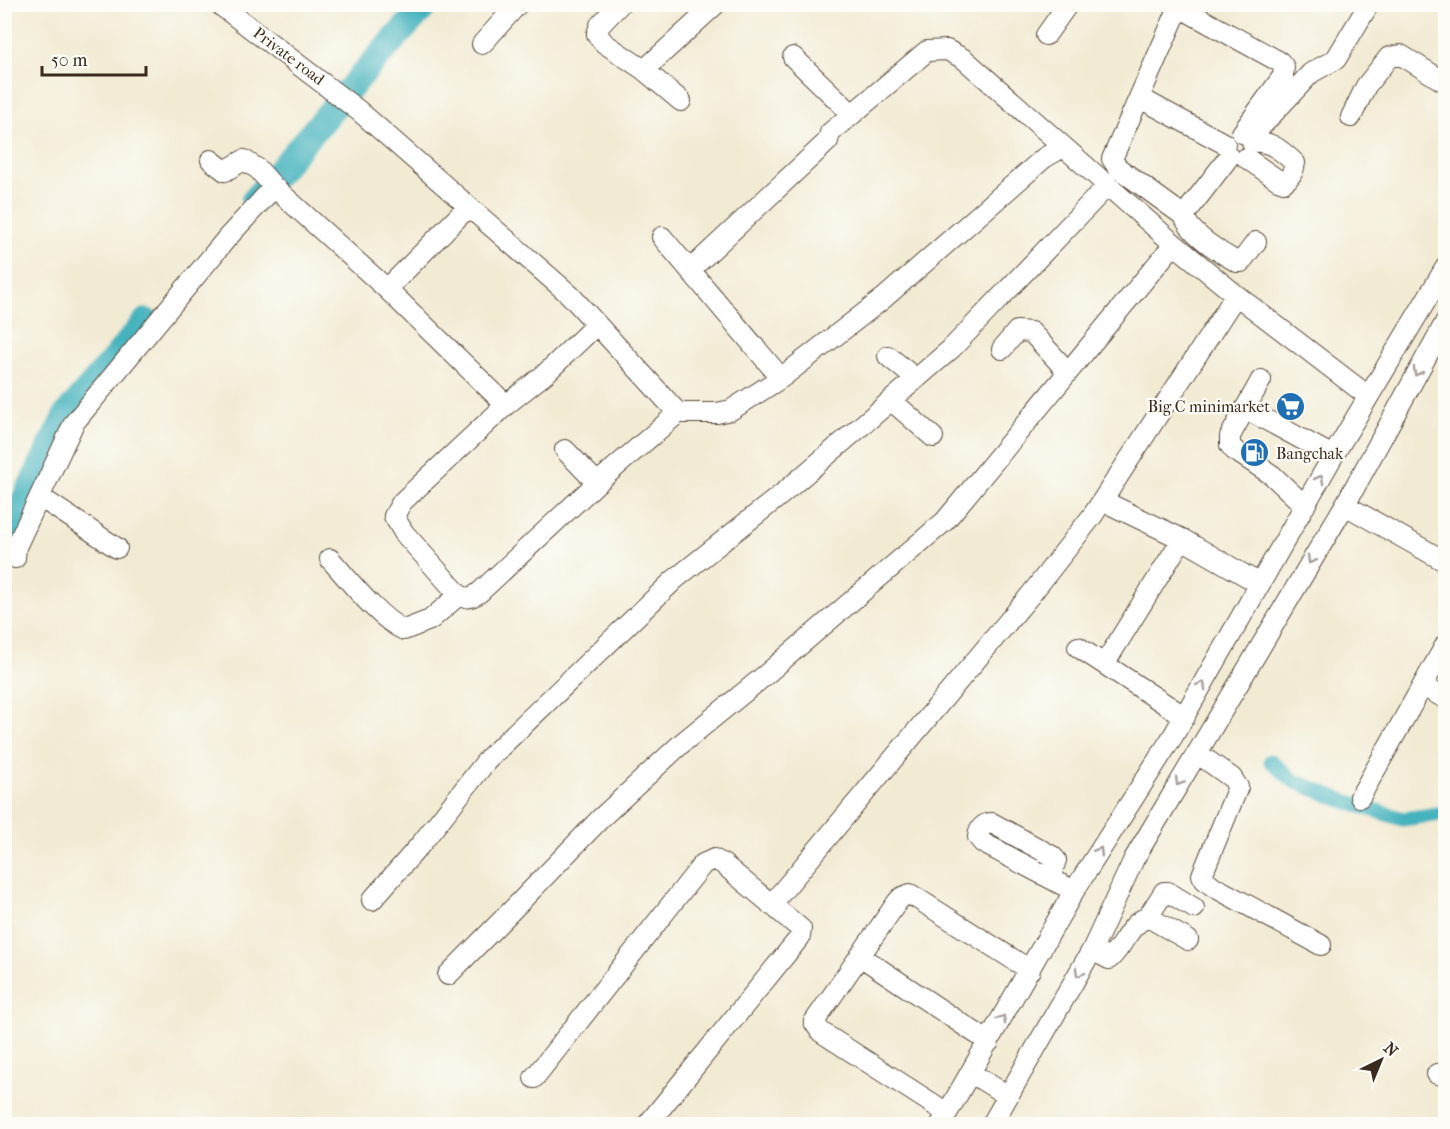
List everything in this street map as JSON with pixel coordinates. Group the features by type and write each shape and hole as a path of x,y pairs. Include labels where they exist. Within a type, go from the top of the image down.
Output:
{"street":[{"name":"Private road","path":"219,4 359,111 570,295 678,413"},
{"path":"482,44 518,4"},
{"path":"620,4 600,25 597,34 604,43 644,70 681,101"},
{"path":"644,70 716,4"},
{"path":"1046,35 1068,4"},
{"path":"1184,216 1241,145 1311,73 1336,59 1369,4"},
{"path":"1241,145 1283,76 1284,66 1179,7 1112,159 1118,168 1184,216 1196,234 1237,262 1241,262 1256,242"},
{"path":"690,270 828,141 830,133 852,114 927,51 947,50 964,59 1174,244 1236,295 1368,396"},
{"path":"1351,117 1366,86 1389,57 1401,55 1446,83"},
{"path":"793,57 852,114"},
{"path":"1140,98 1241,145"},
{"path":"597,324 545,374 506,405 402,502 394,516 404,533 459,595 465,598 473,597 480,592 597,483 678,413 717,413 731,410 781,378 884,298 1044,158 1063,147"},
{"path":"211,160 225,171 244,160 258,169 387,289 506,405"},
{"path":"15,558 16,547 74,423 273,185"},
{"path":"372,900 421,844 488,759 674,580 782,494 951,349 1108,186"},
{"path":"387,289 468,207"},
{"path":"662,237 781,378"},
{"path":"448,975 601,818 682,743 781,662 945,521 1174,244"},
{"path":"1030,970 910,894 898,901 814,1025 944,1119 989,1042 1030,970 1074,891 1185,717 1333,456 1446,267"},
{"path":"771,905 1032,593 1102,501 1236,295"},
{"path":"992,1125 1092,950 1134,859 1345,505 1446,321"},
{"path":"1002,349 1017,332 1031,332 1068,372"},
{"path":"888,356 916,379"},
{"path":"1261,380 1230,436 1230,445 1233,450 1272,475 1305,506"},
{"path":"892,401 933,437"},
{"path":"1246,409 1333,456"},
{"path":"565,450 597,483"},
{"path":"40,497 117,548"},
{"path":"1102,501 1182,539 1260,584"},
{"path":"1345,505 1446,562"},
{"path":"1105,663 1182,539"},
{"path":"330,559 384,616 404,630 430,620 459,595"},
{"path":"1360,797 1446,644"},
{"path":"1078,647 1185,717"},
{"path":"1422,686 1446,699"},
{"path":"1197,753 1232,778 1238,787 1202,875 1205,880 1321,945"},
{"path":"534,1078 703,864 714,859 801,929 800,937 798,943 648,1125"},
{"path":"1050,878 1074,891"},
{"path":"1092,950 1109,959 1115,954 1131,928 1140,920 1148,917 1164,892 1168,892 1194,908"},
{"path":"1148,917 1188,940"},
{"path":"860,956 989,1042"},
{"path":"971,1073 1008,1096"}],"waterway":[{"path":"254,200 365,71 427,4"},
{"path":"4,540 66,415 146,321"},
{"path":"1271,761 1294,781 1342,800 1403,819 1446,813"}],"place":[{"name":"Big C minimarket","path":"1291,406"},
{"name":"Bangchak","path":"1255,453"}]}
